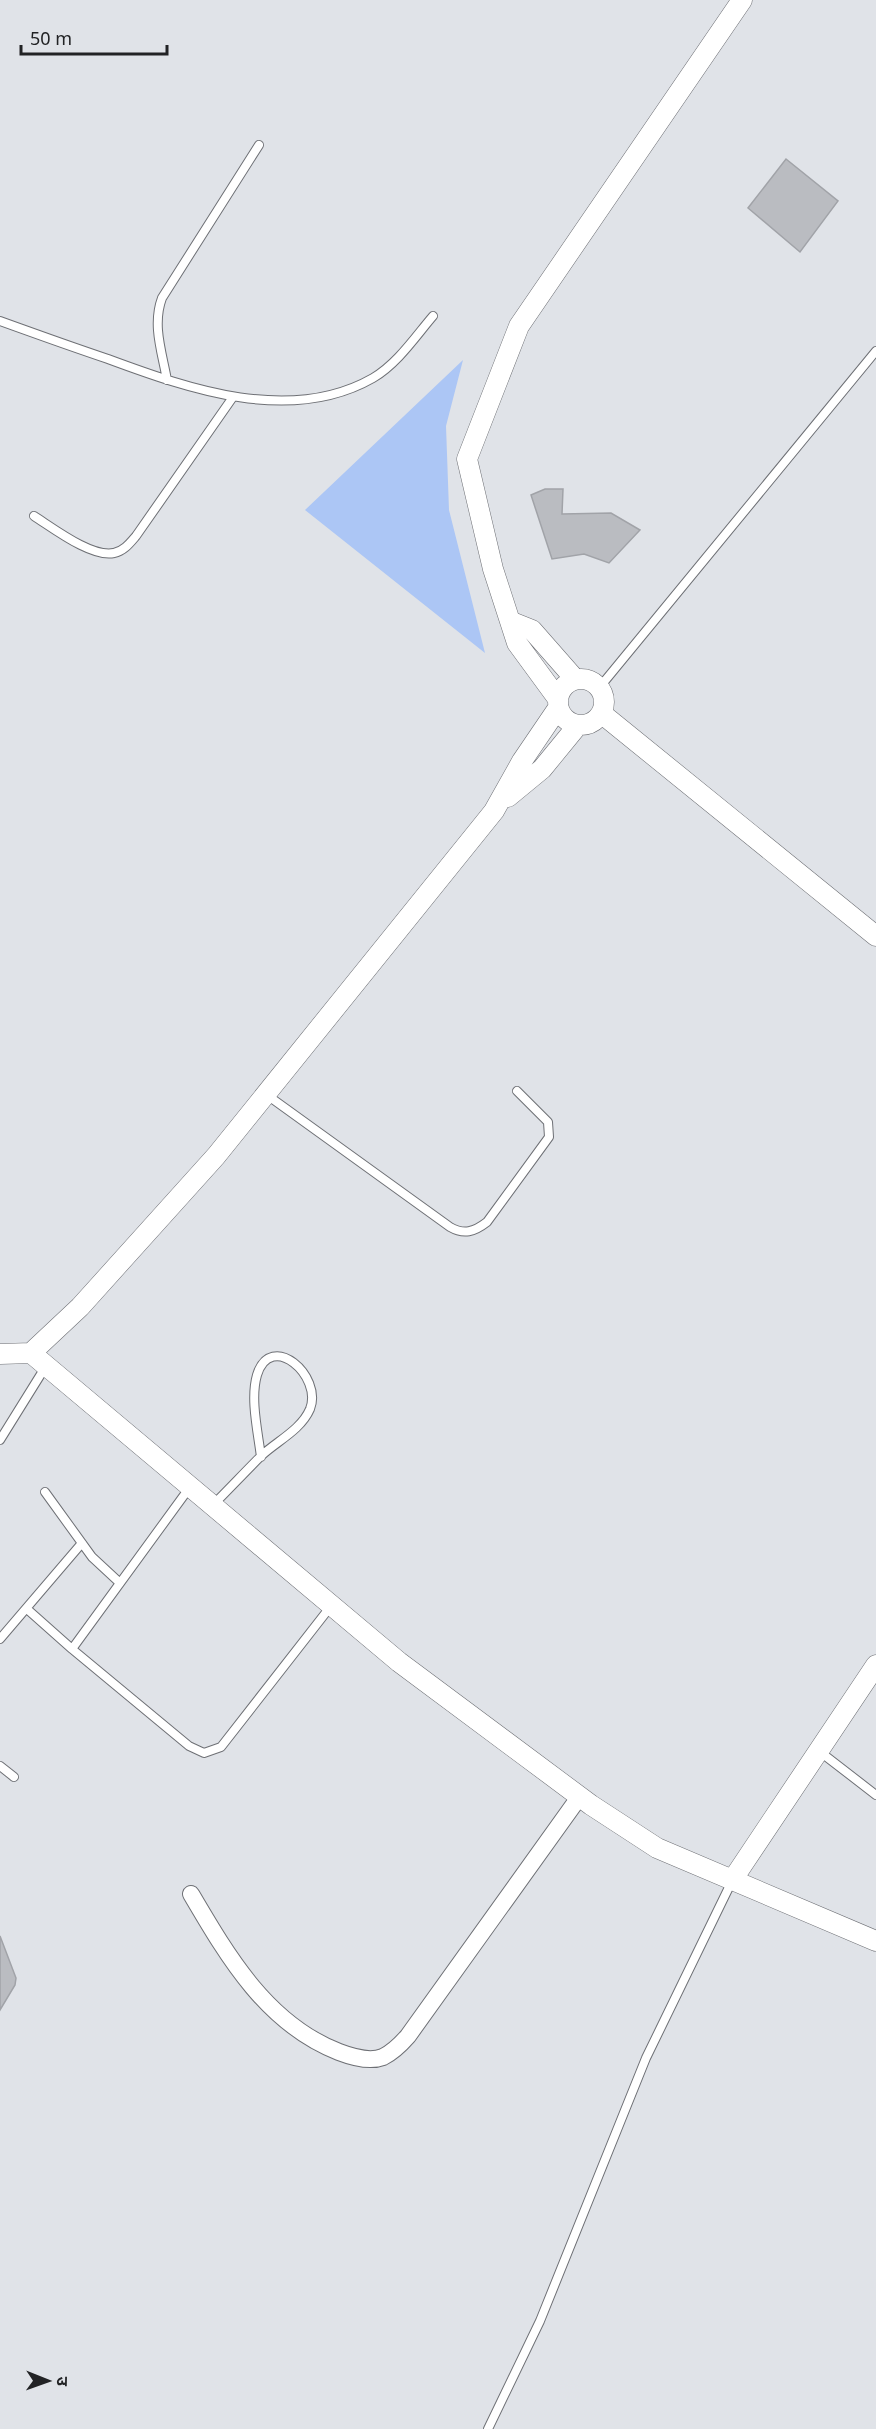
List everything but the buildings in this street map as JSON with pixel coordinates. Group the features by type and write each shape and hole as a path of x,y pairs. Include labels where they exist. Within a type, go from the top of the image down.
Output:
{"street":[{"path":"38,1359 88,1298 216,1156 499,804 522,761 558,703 561,690 575,679 592,682 603,696 604,705 601,713 595,720 578,725 562,716 558,703 517,643 493,569 467,459 519,326 742,0"},
{"path":"512,622 532,630 575,679"},
{"path":"601,713 876,936"},
{"path":"499,804 542,769 578,725"},
{"path":"0,1354 38,1359 399,1662 580,1796 657,1848 876,1941"},
{"path":"733,1879 876,1665"},
{"path":"191,1894 220,1944 244,1976 274,2011 294,2029 317,2044 348,2056 367,2059 382,2057 408,2037 580,1796"}],"lane":[{"path":"167,380 157,326 158,308 162,298 259,145"},
{"path":"0,321 167,380 193,388 255,400 329,394 372,378 390,366 433,316"},
{"path":"599,688 876,351"},
{"path":"34,516 88,549 114,553 124,549 136,536 233,397"},
{"path":"265,1094 450,1227 463,1232 475,1231 487,1222 549,1137 548,1122 517,1091"},
{"path":"213,1506 261,1456 306,1416 312,1399 309,1383 296,1364 284,1356 274,1357 264,1362 257,1376 255,1401 261,1456"},
{"path":"0,1440 38,1359"},
{"path":"72,1649 190,1486"},
{"path":"45,1492 81,1544 120,1583"},
{"path":"0,1639 81,1544"},
{"path":"27,1609 189,1746 204,1753 221,1747 332,1605"},
{"path":"818,1751 876,1795"},
{"path":"0,1766 14,1777"},
{"path":"488,2429 540,2320 646,2058 733,1879"}],"shaded area":[{"path":"463,360 446,426 449,510 485,653 305,510"}]}
